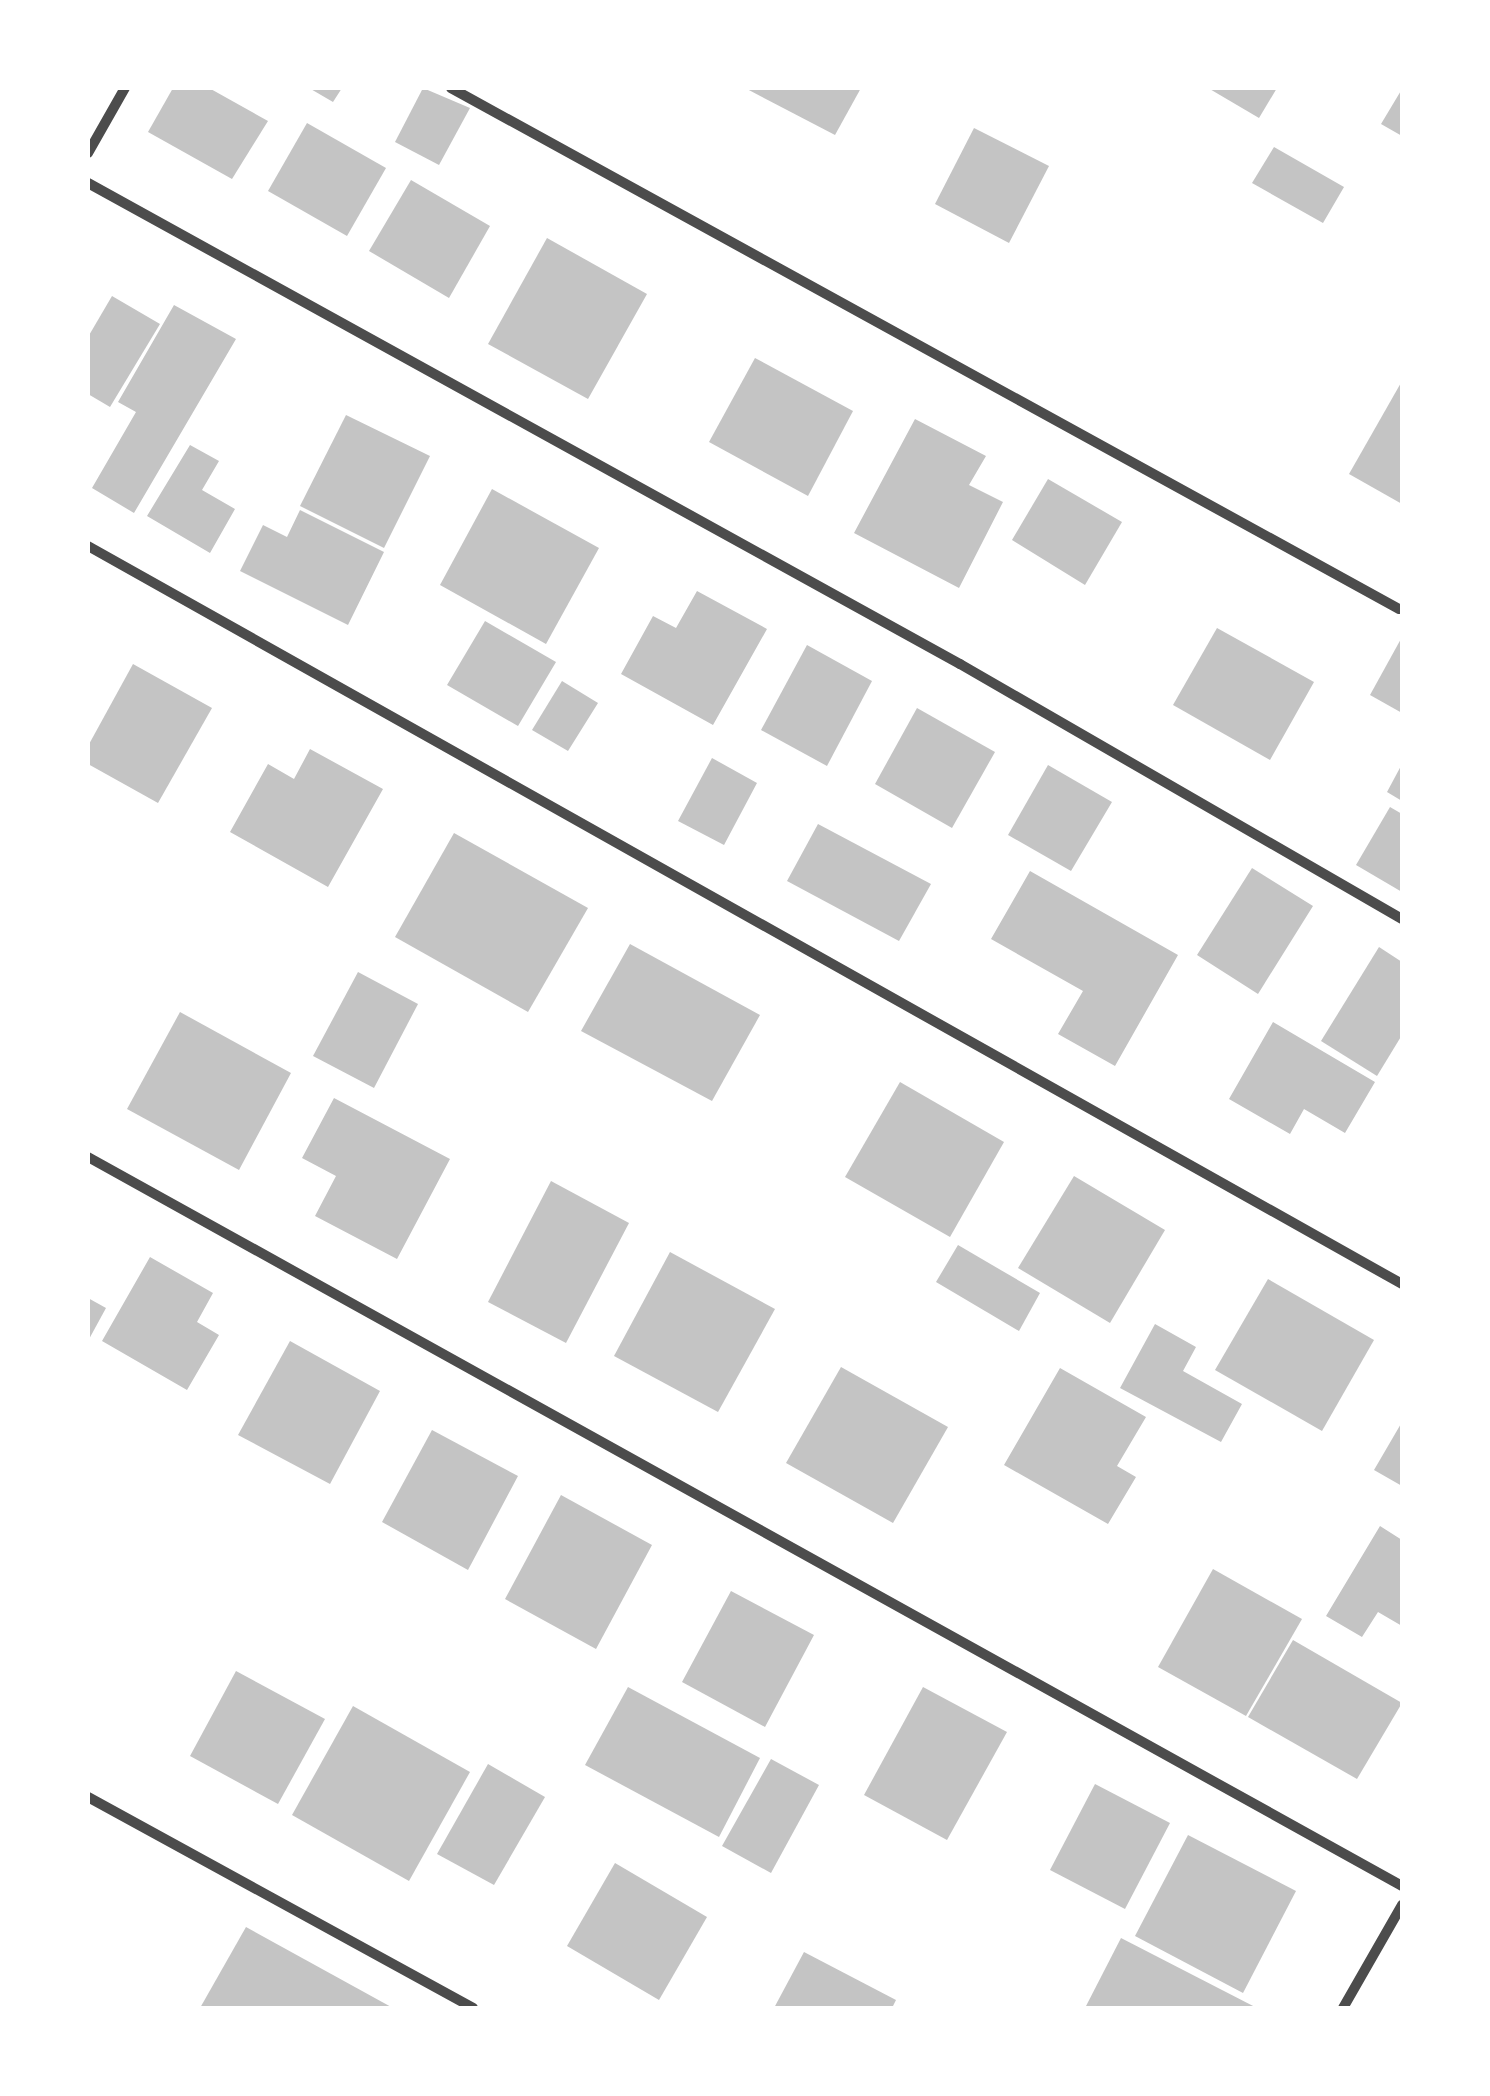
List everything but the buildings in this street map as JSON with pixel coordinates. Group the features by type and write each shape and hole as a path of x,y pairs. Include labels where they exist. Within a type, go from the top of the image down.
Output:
{"street":[{"path":"88,153 126,88"},
{"path":"451,88 1400,609"},
{"path":"88,183 943,654 1402,919"},
{"path":"88,546 1402,1284"},
{"path":"88,1157 1402,1886"},
{"path":"88,1797 474,2008"},
{"path":"1344,2008 1402,1905"}]}
